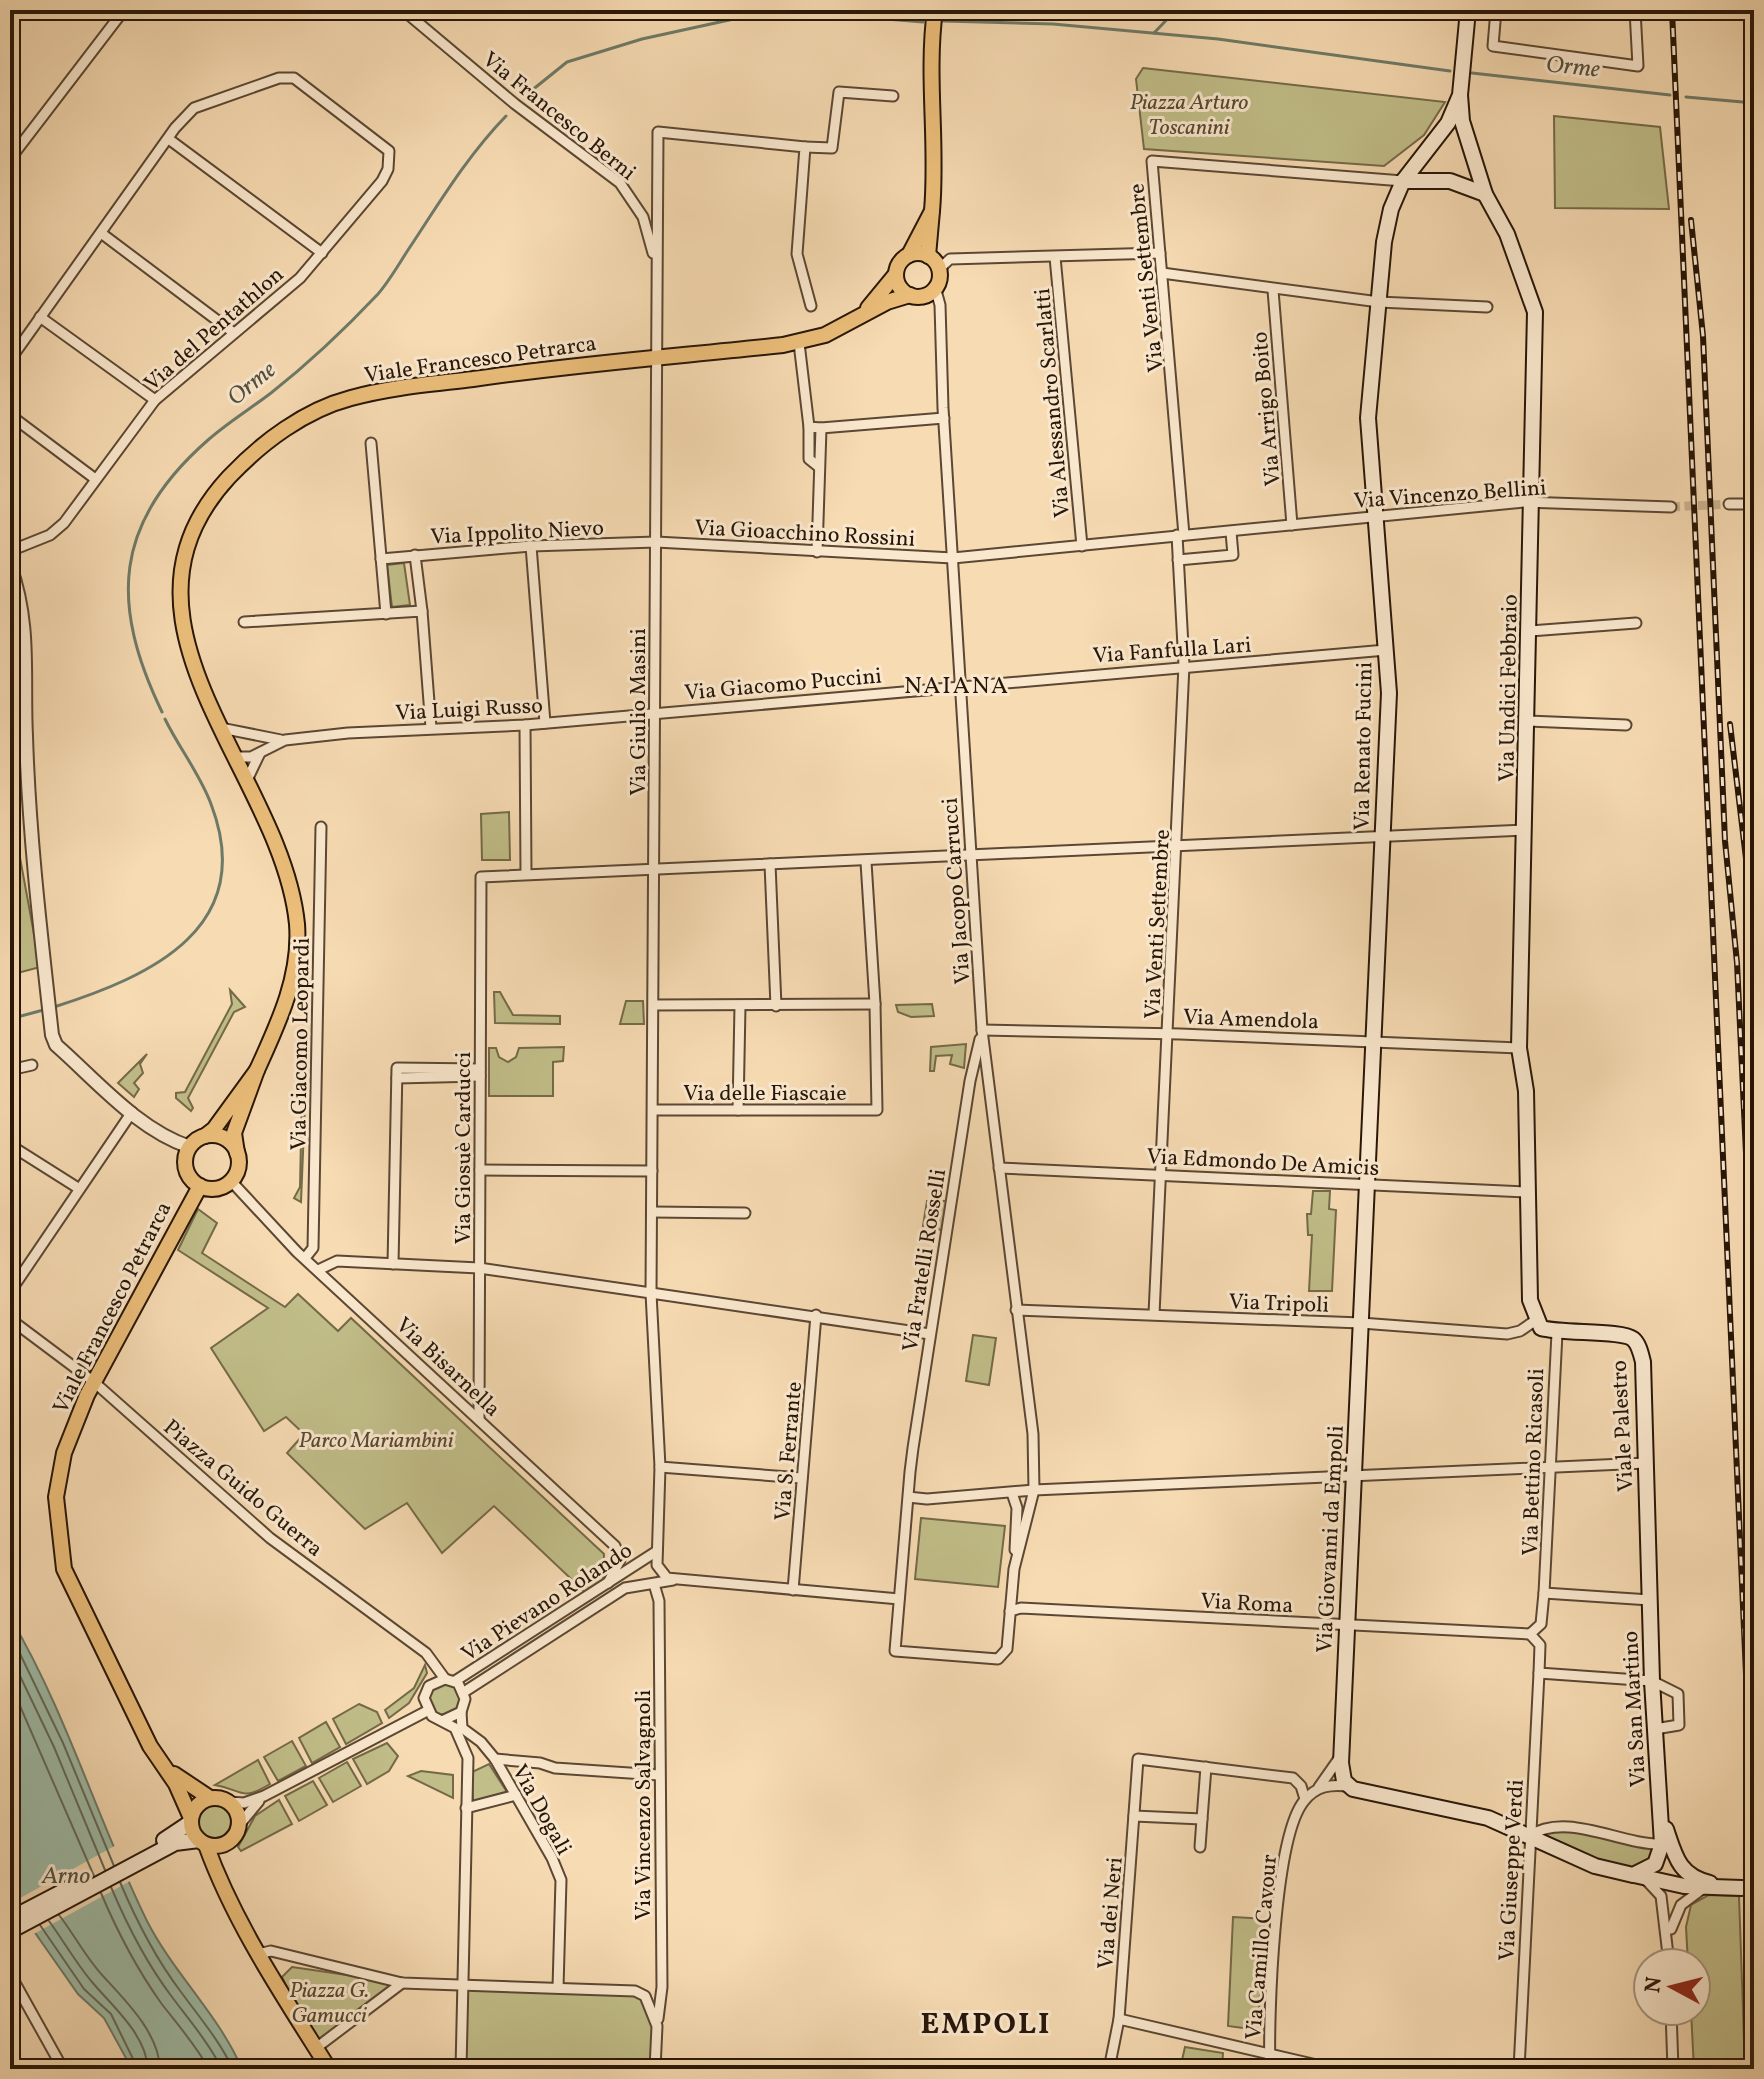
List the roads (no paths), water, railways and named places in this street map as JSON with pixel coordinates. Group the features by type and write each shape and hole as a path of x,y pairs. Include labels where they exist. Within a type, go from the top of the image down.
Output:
{"main road":[{"path":"932,211 896,274 900,287 910,295 924,295 935,287 939,269 928,256 932,211 935,109 931,52 935,10"},
{"path":"1460,95 1468,10"},
{"name":"Via Renato Fucini","path":"1361,1323 1388,706 1368,431 1384,242 1391,209 1403,181 1436,142 1460,95"},
{"name":"Via Undici Febbraio","path":"1460,95 1469,150 1485,194 1507,234 1535,312 1519,1048 1526,1091 1526,1192"},
{"path":"1403,181 1450,181 1485,194"},
{"path":"909,255 928,256"},
{"name":"Viale Francesco Petrarca","path":"863,314 896,274"},
{"name":"Viale Francesco Petrarca","path":"231,1181 238,1170 234,1133 291,987 297,928 294,901 279,854 188,648 178,590 182,558 202,510 245,460 311,413 348,398 510,373 799,343 825,335 863,314 910,295"},
{"name":"Viale Francesco Petrarca","path":"191,1820 150,1746 64,1569 56,1497 64,1453 94,1382 200,1186 186,1169 190,1147 205,1136 257,1070"},
{"path":"205,1136 223,1137 237,1153"},
{"path":"200,1186 213,1189 231,1181"},
{"path":"1526,1192 1530,1300 1536,1320"},
{"name":"Viale Palestro","path":"1536,1320 1541,1328 1557,1333 1619,1335 1634,1339 1643,1362 1650,1600"},
{"name":"Via Giovanni da Empoli","path":"1348,1786 1342,1778 1341,1756 1361,1323"},
{"name":"Via San Martino","path":"1650,1600 1652,1681 1662,1815"},
{"name":"Viale Francesco Petrarca","path":"161,1761 210,1798"},
{"path":"1348,1786 1467,1812 1595,1866 1635,1876 1705,1887 1722,1886"},
{"path":"10,1919 174,1840 224,1844 231,1840 239,1825 237,1812 229,1802 210,1798 198,1805 191,1820 174,1840 10,1931"},
{"path":"1635,1876 1655,1864 1662,1844 1662,1815"},
{"path":"1662,1815 1680,1867 1700,1881 1742,1888"},
{"path":"191,1820 220,1884 258,1954 329,2069"},
{"path":"220,1884 218,1865 224,1844"}],"street":[{"path":"10,159 124,10"},
{"name":"Via Francesco Berni","path":"403,10 620,183 643,217 657,273"},
{"path":"1496,10 1493,46 1638,66 1635,10"},
{"name":"Via del Pentathlon","path":"10,551 50,535 64,523 94,478 155,400 300,278 382,181 388,169 389,151 294,78 279,78 194,108 175,128 170,140"},
{"path":"811,306 797,254 805,147 832,148 839,92 893,96"},
{"name":"Via Giulio Masini","path":"660,1467 651,1293 658,132 805,147"},
{"path":"10,360 170,140 322,253"},
{"name":"Via Venti Settembre","path":"1154,1314 1163,1173 1184,665 1178,560 1180,535 1152,161 1403,181"},
{"path":"101,233 234,333"},
{"path":"939,269 950,259 1160,253"},
{"name":"Via Alessandro Scarlatti","path":"1055,257 1082,546"},
{"path":"1162,273 1379,302 1487,307"},
{"name":"Via Jacopo Carrucci","path":"935,287 940,305 944,418 982,1030 1033,1434 1034,1490 1014,1569"},
{"name":"Via Arrigo Boito","path":"1273,290 1292,525"},
{"path":"40,317 155,400"},
{"path":"799,343 809,427 809,459 819,467"},
{"path":"10,415 94,478"},
{"path":"809,427 944,418"},
{"path":"817,552 821,428"},
{"path":"371,443 386,614"},
{"name":"Via Vincenzo Bellini","path":"1082,546 1532,502 1671,507"},
{"path":"1729,504 1754,504"},
{"path":"1178,560 1233,555 1231,532"},
{"name":"Via Gioacchino Rossini","path":"656,542 953,558 1082,546"},
{"name":"Via Ippolito Nievo","path":"381,559 531,546 656,542"},
{"path":"531,546 545,723"},
{"path":"415,555 431,728"},
{"path":"10,566 20,595 28,652 25,734 52,1035 56,1045 132,1112 171,1141 190,1147"},
{"path":"244,622 422,611"},
{"path":"1530,631 1636,623"},
{"name":"Via Fanfulla Lari","path":"961,684 1386,650"},
{"name":"Via Giacomo Puccini","path":"656,713 961,684"},
{"name":"Via Luigi Russo","path":"221,728 253,737 285,740 431,728 525,725 656,713"},
{"path":"1528,721 1626,725"},
{"path":"525,725 526,873 866,862 971,854 1525,830"},
{"path":"10,740 25,734"},
{"name":"Via Luigi Russo","path":"231,751 253,737"},
{"name":"Via Luigi Russo","path":"231,751 260,753 285,740"},
{"path":"246,782 260,753"},
{"name":"Via Giacomo Leopardi","path":"305,1258 313,1248 321,827"},
{"path":"654,1005 875,1004 866,862"},
{"path":"770,864 776,1006"},
{"name":"Via Giosuè Carducci","path":"479,1419 481,877 526,873"},
{"name":"Via delle Fiascaie","path":"653,1110 877,1110 875,1004"},
{"path":"738,1110 740,1006"},
{"name":"Via Amendola","path":"982,1030 1169,1033 1519,1048"},
{"name":"Via Fratelli Rosselli","path":"982,1030 970,1081 930,1334 908,1497 895,1651 998,1659 1007,1649 1010,1611"},
{"path":"10,1070 32,1065"},
{"path":"393,1264 397,1068 480,1073"},
{"path":"10,1292 132,1112"},
{"path":"10,1145 78,1188"},
{"name":"Via Edmondo De Amicis","path":"999,1168 1163,1173 1526,1192"},
{"path":"480,1170 652,1171"},
{"name":"Via Bisarnella","path":"231,1181 305,1258 615,1546 620,1560 608,1583"},
{"path":"652,1212 745,1213"},
{"path":"318,1270 337,1261 479,1268 930,1334"},
{"name":"Via Tripoli","path":"1016,1310 1361,1323 1507,1334 1520,1331 1536,1320"},
{"name":"Via S. Ferrante","path":"793,1590 816,1315"},
{"name":"Piazza Guido Guerra","path":"10,1319 94,1382 270,1538 426,1653 464,1692"},
{"name":"Via Bettino Ricasoli","path":"1530,1634 1541,1624 1544,1593 1557,1333"},
{"path":"908,1497 927,1499 1034,1490 1646,1463"},
{"path":"673,1580 662,1574 657,1565 660,1467 802,1478"},
{"path":"1010,1611 1017,1508 1012,1493"},
{"name":"Via Pievano Rolando","path":"450,1680 657,1551"},
{"name":"Via Pievano Rolando","path":"464,1692 625,1588 673,1580 899,1599"},
{"name":"Via Vincenzo Salvagnoli","path":"654,1584 659,1601 662,1987 655,2069"},
{"path":"1544,1593 1650,1600"},
{"name":"Via Roma","path":"1010,1611 1021,1608 1530,1634"},
{"name":"Via Giuseppe Verdi","path":"1519,2069 1540,1645 1530,1634"},
{"path":"1539,1673 1652,1681 1678,1694 1679,1725 1655,1729"},
{"path":"427,1711 426,1692 434,1682 450,1680"},
{"path":"444,1720 461,1712 464,1692"},
{"path":"427,1711 455,1728 467,1751 461,2069"},
{"path":"229,1802 244,1803 264,1796 427,1711"},
{"name":"Via Dogali","path":"461,1712 465,1733 481,1742 495,1759 561,1880 558,1988"},
{"path":"1317,1790 1341,1756"},
{"path":"495,1759 540,1763 555,1768 659,1775"},
{"name":"Via dei Neri","path":"1109,2069 1119,2019 1138,1759 1206,1767"},
{"path":"1200,1847 1206,1767 1293,1778 1301,1786 1305,1799 1325,1785 1348,1786"},
{"path":"466,1808 516,1795"},
{"path":"239,1825 246,1812 264,1796"},
{"name":"Via Camillo Cavour","path":"1270,2069 1282,1877 1293,1823 1305,1799"},
{"path":"1134,1816 1202,1819"},
{"path":"1529,1836 1550,1827 1570,1827 1624,1841 1662,1844"},
{"path":"1635,1876 1661,1896 1668,1947"},
{"path":"1668,1944 1672,1921 1681,1905 1705,1887"},
{"path":"258,1954 271,1951 402,1983 635,1991 645,1996 657,2026"},
{"path":"10,1975 63,2069"},
{"path":"316,2048 402,1983"},
{"path":"1119,2019 1334,2069"},
{"path":"1672,2027 1673,2069"}],"water":[{"name":"Arno","path":"10,1617 49,1691 147,1921 221,2031 242,2069 132,2069 104,2018 78,1994 24,1917 10,1886"}],"waterway":[{"name":"Orme","path":"526,95 567,62 642,39 775,10 923,22"},
{"path":"1154,33 1176,10"},
{"name":"Orme","path":"943,21 1053,24 1218,39 1450,71"},
{"name":"Orme","path":"1472,73 1670,95"},
{"name":"Orme","path":"1686,97 1754,103"},
{"name":"Orme","path":"162,712 145,673 134,636 129,600 130,567 138,534 153,502 177,471 208,440 299,370 378,294 456,178 506,116"},
{"name":"Orme","path":"54,1007 126,980 159,962 187,940 208,914 220,883 222,847 211,804 165,719"},
{"name":"Orme","path":"10,1019 47,1009"}],"tunnel":[{"path":"1671,507 1729,504"}],"railway":[{"path":"1672,10 1754,1854"},
{"path":"1691,220 1703,336 1725,841 1737,963 1754,1322"},
{"path":"1730,724 1754,926"}],"district":[{"name":"NAIANA","path":"957,685"},
{"name":"EMPOLI","path":"986,2023"}],"park label":[{"name":"Piazza Arturo Toscanini","path":"1189,114"},
{"name":"Parco Mariambini","path":"376,1439"},
{"name":"Piazza G. Gamucci","path":"329,2002"}]}
